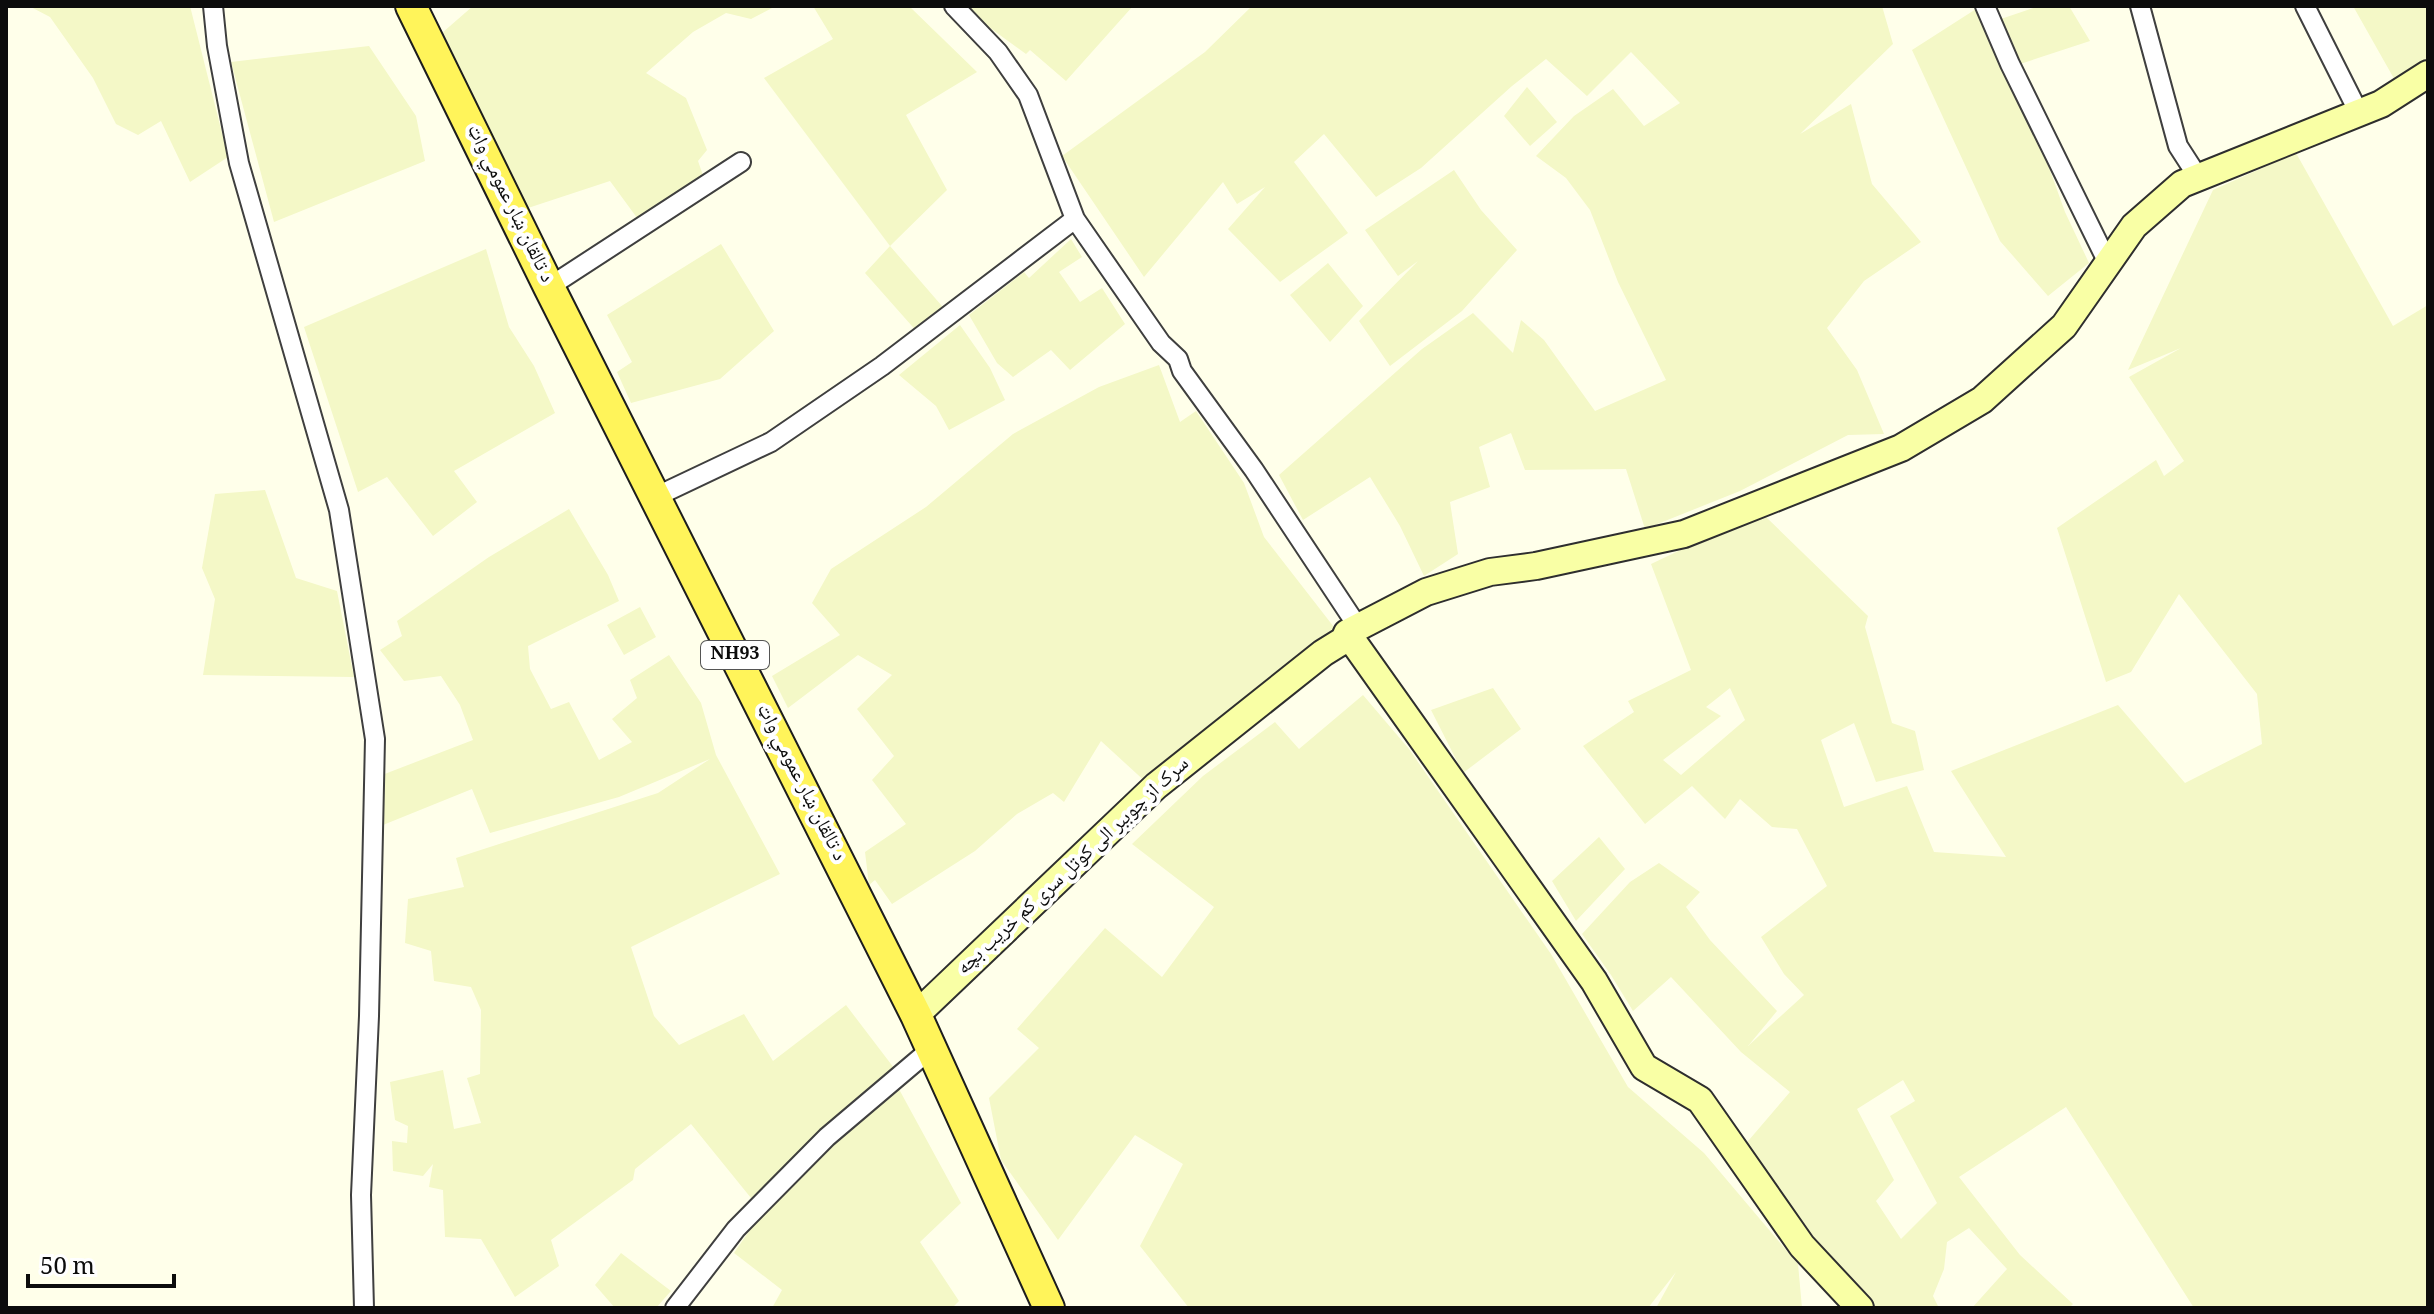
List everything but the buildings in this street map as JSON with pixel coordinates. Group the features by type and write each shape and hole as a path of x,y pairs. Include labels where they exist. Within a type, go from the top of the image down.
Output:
{"main road":[{"name":"د تالقان ښار عمومي واټ","path":"411,6 916,1015 1049,1308"}],"street":[{"path":"213,6 217,46 239,163 339,510 375,739 369,1016 361,1195 364,1308"},
{"path":"954,6 998,52 1028,95 1075,219 1161,343 1178,359 1182,371 1254,470 1352,630 1594,981 1644,1067 1700,1100 1802,1246 1860,1308"},
{"path":"1985,6 2010,64 2108,263"},
{"path":"2140,6 2178,146 2198,177"},
{"path":"2305,6 2359,113"},
{"name":"سرک از چوببر الی کوتل سری کم خریب بچه","path":"916,1015 1156,786 1323,653 1344,640 1352,630 1426,592 1490,572 1536,566 1684,534 1901,448 1982,400 2064,326 2134,226 2182,184 2381,104 2428,74"},
{"path":"549,287 741,162"},
{"path":"655,497 771,442 882,366 1075,219"},
{"path":"675,1308 736,1229 827,1137 932,1048"}],"green space":[{"path":"29,6 190,6 228,157 190,182 161,121 138,135 116,124 93,78 50,17"},
{"path":"473,6 776,6 751,19 726,13 693,32 646,73 686,98 707,150 698,161 706,184 643,226 610,181 528,208 442,33"},
{"path":"813,6 909,6 977,72 906,115 947,190 890,246 764,78 833,39"},
{"path":"960,6 1133,6 1066,81 1030,50 1026,54"},
{"path":"1252,6 1882,6 1893,44 1800,134 1851,104 1872,184 1921,242 1864,281 1827,328 1857,370 1884,434 1848,435 1740,491 1645,529 1626,469 1525,470 1511,433 1479,447 1490,487 1450,502 1458,554 1424,576 1400,526 1370,477 1303,520 1279,475 1422,349 1473,313 1513,353 1521,320 1544,340 1595,411 1666,380 1618,282 1590,210 1566,178 1536,156 1574,116 1613,89 1644,126 1680,103 1631,52 1587,96 1546,59 1421,168 1376,197 1324,134 1294,162 1348,233 1280,282 1228,229 1265,187 1237,204 1223,182 1144,277 1062,156 1205,52"},
{"path":"2039,6 2069,6 2090,41 2014,66 1995,21"},
{"path":"2353,6 2428,6 2428,74 2401,91"},
{"path":"1976,9 2042,148 2065,212 2089,263 2048,296 2000,241 1912,50"},
{"path":"369,46 416,116 425,161 274,222 231,62"},
{"path":"1527,87 1557,122 1530,146 1504,116"},
{"path":"2296,153 2393,326 2428,305 2428,1308 2194,1308 2066,1107 1959,1177 2020,1255 2073,1304 2069,1308 1972,1308 2007,1269 1969,1228 1947,1242 1944,1269 1933,1296 1939,1308 1872,1308 1810,1239 1743,1147 1790,1092 1741,1052 1671,977 1633,1011 1582,934 1630,882 1659,863 1700,892 1686,907 1710,940 1777,1011 1748,1046 1804,995 1784,974 1761,937 1827,886 1797,829 1772,827 1740,799 1725,819 1692,786 1645,824 1583,746 1634,712 1628,701 1691,670 1651,564 1710,536 1766,517 1868,616 1865,627 1892,723 1915,731 1924,770 1876,782 1854,723 1821,740 1844,807 1907,786 1934,852 2006,857 1951,771 2118,705 2185,783 2262,744 2257,694 2179,594 2131,672 2106,682 2057,528 2156,460 2164,476 2184,461 2129,377 2181,348 2128,370 2213,190","holes":["1730,688 1745,720 1681,775 1663,760 1721,716 1706,707","1903,1080 1915,1101 1890,1116 1937,1203 1901,1239 1876,1201 1894,1180 1857,1109"]},
{"path":"1454,170 1481,210 1517,250 1462,311 1390,366 1359,321 1418,261 1398,276 1365,230"},
{"path":"1071,239 1082,257 1059,272 1080,302 1102,288 1125,324 1070,370 1051,350 1013,377 997,363 969,315 1024,272 1029,278"},
{"path":"721,244 774,331 720,379 631,403 617,372 632,362 607,315"},
{"path":"890,246 948,313 919,334 865,273"},
{"path":"486,249 509,327 534,366 555,413 454,471 477,502 433,536 387,477 358,492 304,327"},
{"path":"1328,263 1363,306 1330,342 1290,295"},
{"path":"960,325 990,368 1005,400 949,430 936,406 899,375"},
{"path":"1159,365 1180,422 1196,411 1244,483 1264,537 1344,640 1149,785 1101,741 1064,802 1053,793 1017,814 975,851 892,904 875,880 869,885 865,852 906,824 872,780 894,756 857,709 892,675 858,655 788,708 772,676 840,635 812,603 831,569 926,507 1013,434 1099,387"},
{"path":"265,490 296,578 337,591 354,677 203,675 215,599 202,568 215,494"},
{"path":"569,509 608,575 619,601 528,646 530,669 551,709 569,702 599,760 632,742 612,719 637,698 630,680 669,655 701,703 716,755 780,874 631,947 654,1016 679,1045 744,1014 773,1061 846,1005 894,1068 751,1198 691,1124 635,1169 633,1180 551,1240 559,1266 515,1297 481,1239 445,1237 443,1190 429,1187 433,1164 423,1176 393,1171 392,1141 407,1143 408,1126 395,1120 390,1082 443,1070 454,1129 481,1123 467,1078 480,1074 481,1010 471,987 434,981 431,951 405,943 408,899 464,887 456,858 658,793 710,759 619,797 490,833 472,789 383,825 382,775 473,740 460,705 441,676 404,681 380,650 402,636 397,621 489,557"},
{"path":"640,607 656,637 624,655 607,625"},
{"path":"1493,688 1521,729 1463,773 1431,710"},
{"path":"1363,695 1409,749 1551,954 1628,1087 1704,1153 1798,1264 1802,1308 1656,1308 1676,1272 1648,1308 1189,1308 1140,1246 1183,1164 1135,1135 1058,1240 1001,1160 989,1098 1039,1048 1017,1029 1105,928 1162,977 1214,907 1132,844 1203,776 1275,722 1299,749"},
{"path":"1599,837 1625,869 1576,921 1552,881"},
{"path":"894,1080 961,1203 920,1242 959,1301 952,1308 772,1308 782,1290 734,1253 756,1221"},
{"path":"621,1253 671,1291 656,1308 615,1308 595,1285"}]}
